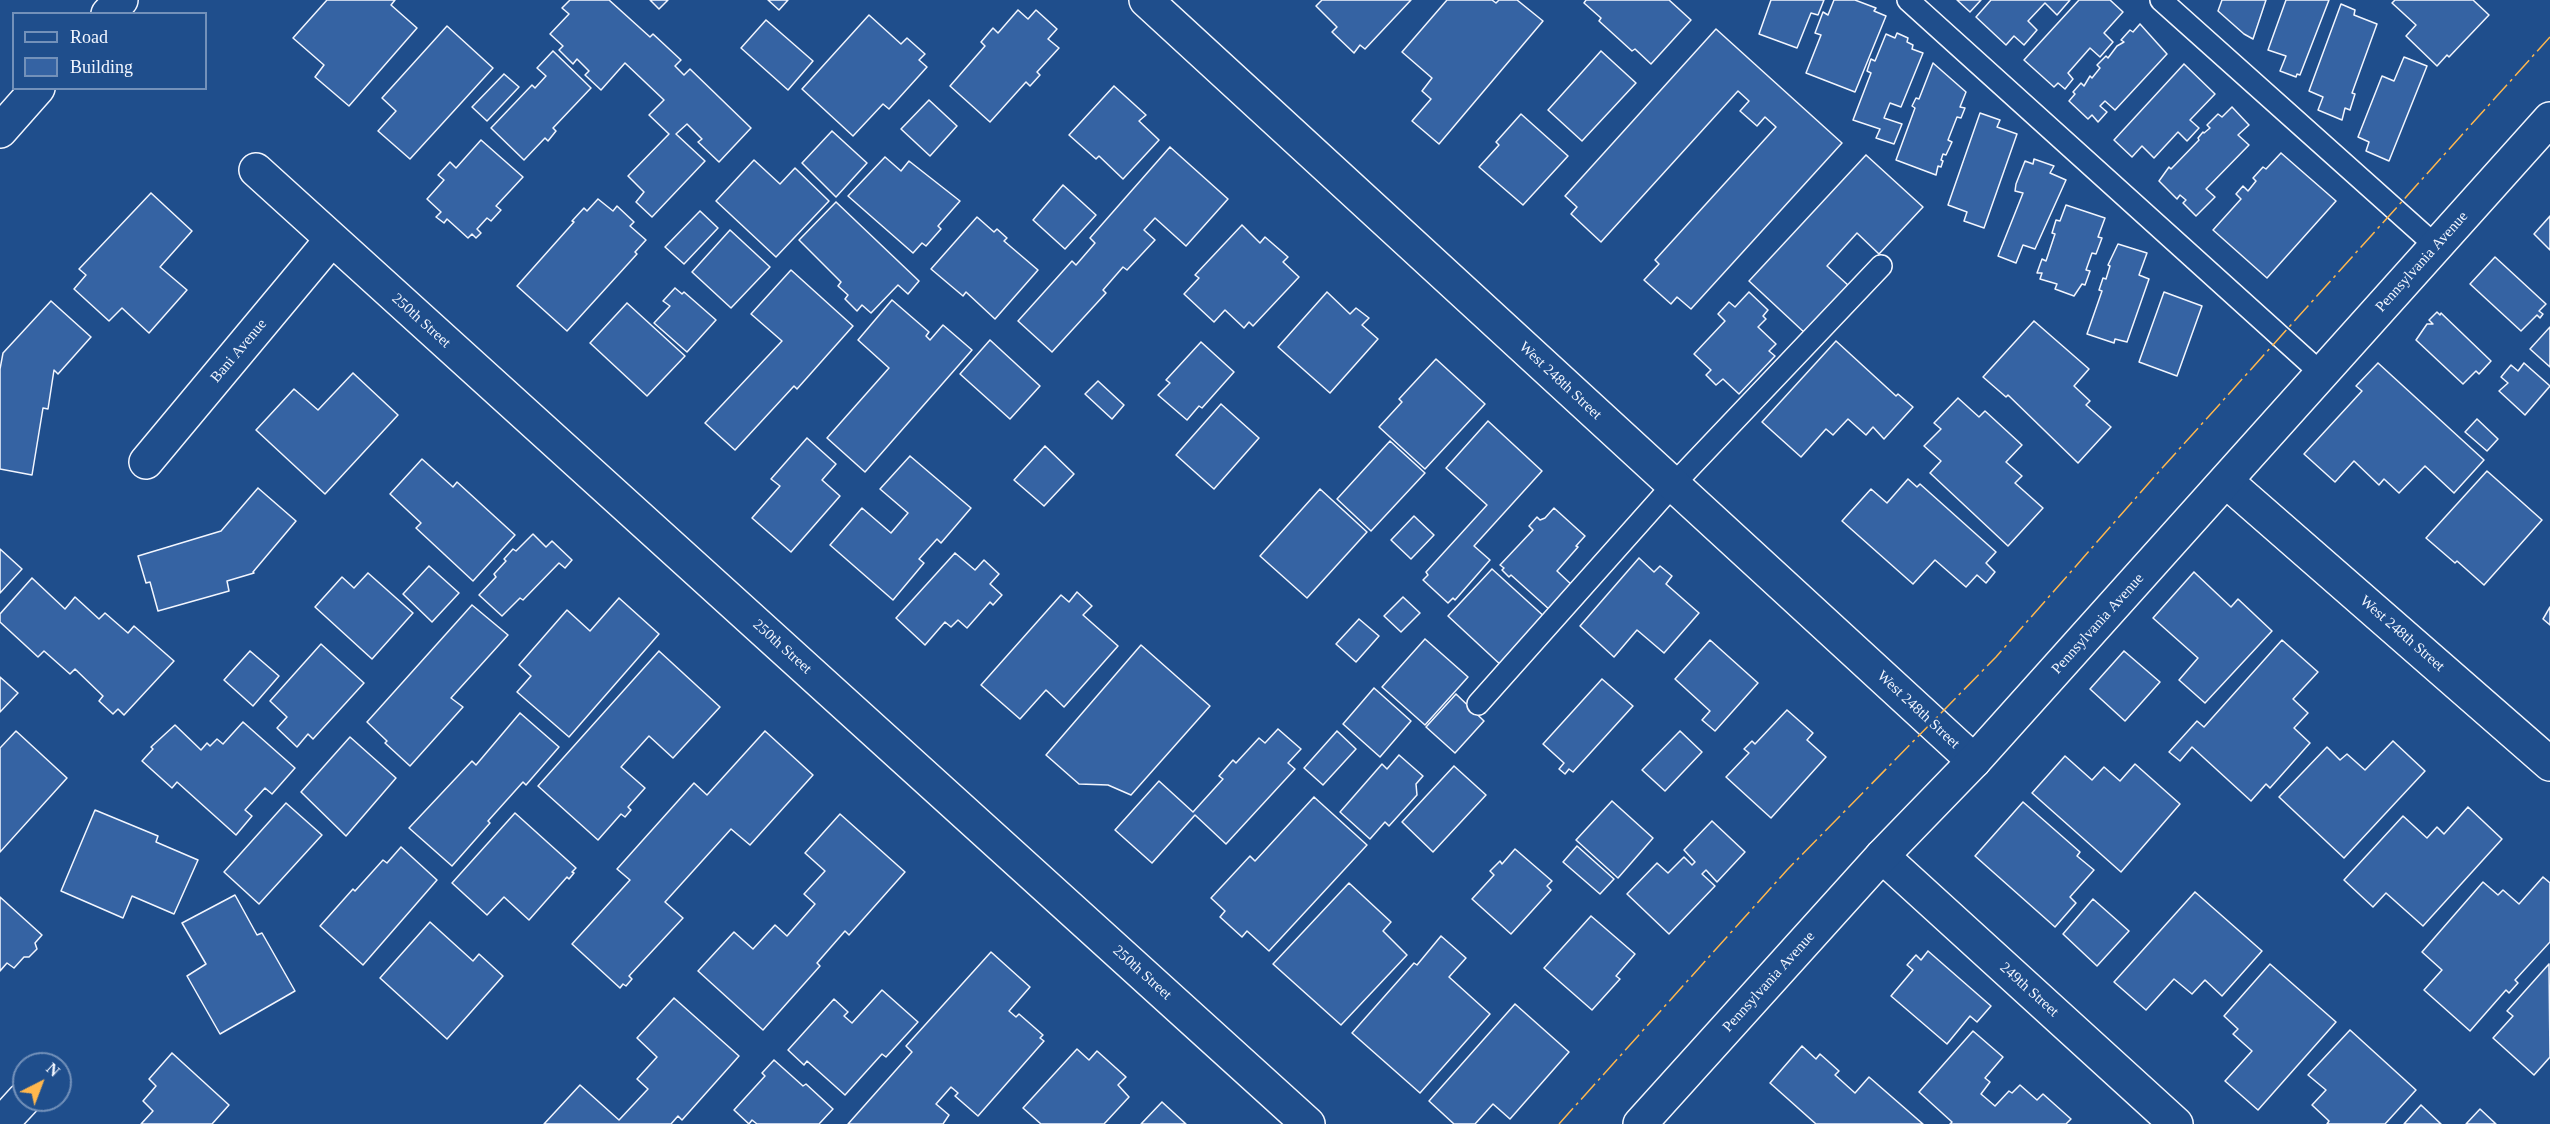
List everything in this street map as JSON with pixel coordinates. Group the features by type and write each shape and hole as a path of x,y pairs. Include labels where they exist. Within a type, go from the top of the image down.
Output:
{"street":[{"path":"110,12 121,0"},
{"name":"West 248th Street","path":"1146,0 1974,761"},
{"path":"0,131 36,90"},
{"name":"Pennsylvania Avenue","path":"1640,1124 1882,856 1974,761 2550,119"},
{"name":"250th Street","path":"256,170 1308,1124"},
{"name":"Bani Avenue","path":"146,462 332,239"},
{"name":"West 248th Street","path":"2226,481 2550,764"},
{"name":"249th Street","path":"1882,856 2176,1124"},
{"path":"1,1124 12,1112"}],"lane":[{"path":"1908,0 2322,374"},
{"path":"2161,0 2436,246"},
{"path":"1478,704 1673,485 1881,266"}],"building":[{"path":"327,0 395,0 391,5 417,28 349,106 315,77 324,65 293,38"},
{"path":"570,0 609,0 650,37 653,34 681,60 675,66 684,75 690,69 751,128 719,162 698,142 702,139 687,124 676,134 705,161 652,217 636,202 644,192 628,176 669,134 649,115 664,100 625,63 601,90 585,75 589,71 577,59 573,64 559,50 563,46 550,34 569,14 562,8"},
{"path":"650,0 668,0 659,9"},
{"path":"768,0 788,0 779,10"},
{"path":"1322,0 1411,0 1365,49 1360,45 1354,53 1332,32 1337,27 1316,6"},
{"path":"1447,0 1492,0 1496,3 1499,0 1517,0 1543,21 1439,144 1412,121 1431,99 1422,91 1432,78 1402,52"},
{"path":"1586,0 1669,0 1691,20 1651,64 1635,49 1632,51 1599,21 1601,18 1584,3"},
{"path":"1771,0 1824,0 1818,15 1811,13 1797,48 1759,34"},
{"path":"1834,0 1855,0 1876,8 1874,11 1886,16 1855,92 1806,73 1821,35 1815,33 1823,12 1828,15"},
{"path":"1957,0 1981,0 1970,12"},
{"path":"1991,0 2070,0 2057,15 2045,3 2028,21 2037,30 2024,45 2014,36 2006,45 1976,17"},
{"path":"2079,0 2110,0 2123,12 2104,33 2113,42 2100,57 2090,48 2068,73 2073,79 2065,89 2058,83 2054,87 2024,60"},
{"path":"2222,0 2266,0 2253,39 2218,11"},
{"path":"2286,0 2329,0 2300,75 2297,74 2296,77 2280,71 2286,56 2268,50"},
{"path":"2395,0 2473,0 2489,15 2449,57 2447,55 2437,66 2406,36 2416,25 2392,3"},
{"path":"2341,4 2355,10 2354,15 2377,24 2352,93 2355,94 2350,110 2345,108 2342,120 2318,110 2323,97 2309,91"},
{"path":"1018,10 1028,19 1036,10 1057,29 1048,39 1059,48 1037,72 1040,75 1030,86 1026,82 990,122 950,86 985,46 981,42 993,28 998,33"},
{"path":"869,15 901,44 907,38 925,54 919,60 927,67 889,109 883,104 853,136 802,89"},
{"path":"766,20 813,61 788,90 741,48"},
{"path":"2140,24 2167,54 2115,110 2105,101 2100,106 2107,112 2098,122 2092,115 2088,119 2069,101 2075,94 2073,92 2081,83 2084,86 2090,76 2092,78 2100,68 2097,65 2106,56 2108,58 2117,46 2124,42 2121,40 2130,30 2133,32"},
{"path":"447,26 493,68 410,159 378,131 396,111 382,98"},
{"path":"1716,29 1842,143 1691,309 1677,297 1671,304 1644,280 1659,264 1655,260 1776,127 1765,117 1757,126 1740,111 1749,101 1738,91 1601,242 1571,214 1577,207 1565,196"},
{"path":"1897,33 1908,38 1907,42 1913,45 1912,49 1923,53 1901,107 1890,103 1884,118 1902,124 1894,144 1876,138 1880,129 1853,120 1871,73 1867,71 1871,59 1875,61 1886,34 1895,38"},
{"path":"553,51 591,88 553,128 556,131 548,141 545,138 524,160 491,128 532,85 535,88 546,76 537,68"},
{"path":"1601,51 1636,83 1582,141 1548,110"},
{"path":"2404,57 2427,66 2389,161 2366,151 2369,142 2358,137 2382,76 2394,81"},
{"path":"1933,63 1966,92 1960,107 1965,108 1961,118 1957,117 1948,140 1952,142 1946,155 1943,154 1941,167 1938,166 1936,175 1896,160 1915,108 1912,106 1916,98 1919,99"},
{"path":"2184,64 2215,94 2190,120 2199,128 2187,141 2178,132 2154,158 2142,146 2132,157 2114,140"},
{"path":"504,74 519,87 487,121 472,107"},
{"path":"1114,86 1146,115 1139,121 1159,140 1123,179 1099,156 1096,159 1069,135"},
{"path":"929,100 957,126 930,156 901,129"},
{"path":"2232,107 2249,125 2238,135 2249,145 2206,189 2215,197 2196,216 2183,203 2186,200 2180,195 2177,199 2159,181 2169,167 2171,169 2199,140 2203,132 2210,128 2207,125 2218,114 2222,117"},
{"path":"1980,113 2000,120 1997,127 2017,134 1984,228 1964,221 1967,212 1948,205"},
{"path":"1521,114 1568,156 1523,205 1479,167 1499,145 1496,142"},
{"path":"832,131 867,163 836,197 802,163"},
{"path":"481,140 523,177 496,206 501,210 491,221 487,218 477,229 481,233 476,238 472,234 468,238 447,219 444,223 436,217 441,212 427,199 444,180 438,175 450,162 456,168"},
{"path":"1170,147 1228,199 1186,246 1155,218 1144,230 1155,240 1127,270 1123,267 1103,290 1106,293 1052,352 1018,321 1072,261 1076,265 1095,243 1090,238"},
{"path":"2281,153 2336,201 2267,278 2213,230 2241,199 2236,194 2243,186 2248,191 2256,181 2253,178 2263,167 2266,169"},
{"path":"1866,155 1923,207 1879,254 1857,233 1827,266 1849,286 1806,334 1749,281"},
{"path":"885,157 901,171 909,161 960,201 938,226 941,229 926,246 922,243 913,253 848,196"},
{"path":"2034,159 2054,166 2050,173 2066,180 2035,249 2023,245 2016,263 1998,256 2023,193 2015,191 2016,184 2025,161 2033,164"},
{"path":"754,160 780,184 795,168 829,201 776,257 716,201"},
{"path":"1063,185 1096,215 1065,249 1033,220"},
{"path":"151,193 192,231 160,267 187,290 149,333 122,308 109,321 74,289 86,275 79,269"},
{"path":"598,199 613,211 617,206 634,222 630,226 646,240 635,252 637,254 567,331 517,286 584,208 587,211"},
{"path":"836,202 919,281 908,294 898,285 871,313 862,305 857,311 845,299 848,295 838,286 841,282 799,240"},
{"path":"2066,205 2105,218 2098,237 2102,238 2096,254 2092,253 2086,270 2090,271 2085,285 2082,284 2074,296 2055,289 2057,284 2040,279 2042,273 2037,273 2042,259 2046,261 2055,234 2052,233 2056,220 2060,221"},
{"path":"700,211 718,228 684,264 665,247"},
{"path":"2550,216 2550,250 2534,234"},
{"path":"977,217 994,232 997,229 1007,238 1004,241 1038,270 995,319 966,292 963,296 931,269"},
{"path":"1242,225 1260,243 1265,237 1288,257 1283,262 1299,277 1253,326 1249,322 1244,328 1225,310 1214,322 1184,294 1199,278 1195,275"},
{"path":"730,230 770,267 731,308 692,272"},
{"path":"2118,244 2147,253 2139,275 2149,279 2127,342 2115,339 2114,343 2087,334 2102,291 2099,290 2103,278 2106,279 2110,266 2108,265"},
{"path":"2495,257 2546,304 2539,311 2543,314 2540,318 2537,315 2521,331 2470,284"},
{"path":"791,270 853,326 797,389 794,386 735,450 705,423 782,341 751,314"},
{"path":"675,288 682,294 684,292 716,320 687,352 654,323 670,306 663,301"},
{"path":"1327,292 1350,314 1356,308 1369,318 1362,325 1378,339 1330,393 1278,347"},
{"path":"1749,292 1768,310 1763,316 1766,319 1758,327 1776,344 1769,351 1775,356 1739,394 1723,379 1716,385 1706,375 1711,370 1694,354 1725,321 1718,314 1729,302 1735,307"},
{"path":"2164,292 2202,306 2177,376 2139,362"},
{"path":"892,300 929,332 926,336 930,340 943,325 972,350 865,472 827,438 889,368 858,340"},
{"path":"51,301 91,337 58,374 54,370 48,409 43,408 32,475 0,469 0,369 3,353"},
{"path":"627,303 685,356 647,396 590,343"},
{"path":"2437,312 2440,315 2441,313 2491,361 2479,374 2476,371 2463,384 2416,340 2427,324 2433,324 2429,320"},
{"path":"2034,321 2089,369 2074,386 2090,401 2086,405 2111,427 2078,463 2008,395 2006,397 1983,377"},
{"path":"2550,327 2550,367 2530,349"},
{"path":"990,340 1040,386 1010,419 960,374"},
{"path":"1836,341 1896,396 1898,394 1913,407 1884,439 1873,427 1866,435 1848,419 1833,435 1826,429 1801,457 1762,422"},
{"path":"1201,342 1234,372 1202,408 1199,406 1187,420 1158,395 1170,383 1166,380"},
{"path":"1436,359 1485,404 1425,469 1379,427 1402,402 1399,399"},
{"path":"2378,363 2484,460 2454,493 2425,466 2399,493 2384,479 2379,485 2354,461 2335,482 2304,454 2362,391 2356,386"},
{"path":"2524,363 2550,386 2525,415 2499,391 2508,383 2501,377 2511,365 2518,371"},
{"path":"353,373 398,415 325,494 256,430 294,389 318,410"},
{"path":"1098,381 1124,405 1112,419 1085,394"},
{"path":"1958,398 1979,417 1985,411 2022,445 2006,462 2022,476 2015,483 2043,508 2008,546 1930,473 1941,461 1924,446 1941,429 1934,423"},
{"path":"1221,404 1259,438 1214,489 1176,455"},
{"path":"2477,419 2498,439 2487,451 2465,432"},
{"path":"1488,421 1542,471 1474,546 1490,560 1455,600 1453,598 1448,603 1423,580 1428,575 1426,572 1487,505 1446,468"},
{"path":"807,438 836,464 822,480 840,496 791,552 752,518 780,486 771,479"},
{"path":"1390,441 1425,473 1371,531 1337,499"},
{"path":"1045,446 1074,474 1044,506 1014,480"},
{"path":"910,456 971,508 941,543 937,539 919,559 924,563 893,600 830,545 862,508 891,533 908,513 880,489"},
{"path":"422,459 453,487 457,482 515,535 473,581 416,528 421,523 390,494"},
{"path":"2487,471 2542,520 2484,585 2426,538"},
{"path":"1908,479 1917,487 1920,484 1996,552 1986,563 1995,572 1986,583 1977,575 1966,587 1935,560 1913,584 1842,521 1871,489 1887,503"},
{"path":"258,488 296,521 254,573 227,581 229,591 158,611 150,582 146,583 138,556 221,531"},
{"path":"1320,489 1367,532 1307,598 1260,556"},
{"path":"1554,508 1585,536 1557,571 1573,586 1550,610 1511,575 1509,577 1500,565 1533,530 1529,526 1537,517 1540,520 1545,518"},
{"path":"1414,516 1434,535 1411,559 1391,540"},
{"path":"533,534 546,547 552,541 572,560 565,568 559,563 523,600 520,598 502,616 479,595 496,577 494,574 506,561 504,559"},
{"path":"0,549 22,569 0,593"},
{"path":"955,553 975,570 984,560 999,574 990,584 1002,595 993,605 990,602 967,628 958,620 951,627 945,622 925,645 896,618"},
{"path":"1639,558 1654,572 1660,566 1672,576 1666,584 1699,613 1664,653 1637,630 1614,657 1580,626"},
{"path":"429,566 459,593 432,622 403,594"},
{"path":"1492,569 1547,619 1503,667 1448,616"},
{"path":"2194,572 2231,607 2238,599 2272,631 2205,703 2179,680 2198,658 2153,618"},
{"path":"368,573 413,613 372,659 315,607 342,577 354,588"},
{"path":"32,578 65,609 75,597 99,619 105,613 128,633 134,626 174,661 124,715 118,709 113,714 99,701 103,696 75,669 70,674 44,651 38,657 0,622 0,614"},
{"path":"1077,592 1092,606 1083,615 1118,646 1064,707 1046,690 1020,719 981,685 1061,595 1069,602"},
{"path":"1403,597 1420,613 1401,632 1384,616"},
{"path":"619,598 659,634 569,737 517,692 531,676 519,665 567,610 590,631"},
{"path":"472,605 508,635 451,698 463,707 410,766 385,743 387,741 367,722"},
{"path":"2550,607 2550,625 2543,619"},
{"path":"1359,619 1379,636 1356,662 1336,644"},
{"path":"1425,639 1468,677 1425,725 1382,687"},
{"path":"1710,640 1758,683 1715,731 1702,720 1710,711 1675,679"},
{"path":"2282,640 2318,672 2293,699 2308,713 2294,728 2310,743 2270,788 2266,784 2251,801 2192,747 2180,761 2169,752 2197,721 2204,727"},
{"path":"321,644 364,683 313,739 308,734 297,747 277,728 287,717 270,701"},
{"path":"1141,645 1210,706 1131,795 1108,785 1079,784 1046,755"},
{"path":"250,651 279,676 253,706 224,680"},
{"path":"659,651 720,707 673,758 649,736 621,767 645,788 628,807 631,810 625,817 621,814 598,840 538,786"},
{"path":"2124,651 2160,682 2125,721 2090,689"},
{"path":"0,677 18,693 0,712"},
{"path":"1602,679 1633,706 1573,772 1569,769 1565,774 1559,769 1564,763 1543,744"},
{"path":"1374,688 1411,721 1380,757 1343,724"},
{"path":"1456,694 1484,721 1455,753 1426,727"},
{"path":"1787,710 1813,733 1807,740 1826,757 1771,818 1726,777 1749,753 1744,749 1752,741 1755,744"},
{"path":"520,713 559,747 526,785 523,782 452,866 409,828 472,761 476,765"},
{"path":"243,722 295,768 272,794 265,788 245,810 252,816 236,835 177,782 172,788 142,761 153,749 151,747 175,725 201,750 207,743 210,746 217,739 223,744"},
{"path":"1278,729 1301,749 1288,763 1295,769 1226,844 1195,815 1152,863 1115,830 1159,781 1193,812 1223,779 1219,776 1233,760 1236,763 1259,738 1265,743"},
{"path":"16,731 67,778 0,852 0,748"},
{"path":"765,731 813,775 750,845 731,829 665,902 683,918 629,976 632,979 626,986 623,984 620,988 572,944 630,880 617,869 694,783 707,795"},
{"path":"1337,731 1356,749 1323,785 1304,768"},
{"path":"1680,731 1702,752 1665,791 1642,770"},
{"path":"350,737 396,778 346,836 301,792"},
{"path":"2393,741 2425,771 2344,858 2279,797 2327,747 2340,760 2347,754 2365,770"},
{"path":"1399,755 1423,776 1416,784 1417,795 1389,826 1385,822 1370,839 1340,812 1382,764 1387,769"},
{"path":"2065,756 2092,780 2104,767 2120,781 2135,764 2180,804 2121,872 2032,793"},
{"path":"1454,766 1486,795 1433,852 1402,822"},
{"path":"1314,797 1367,845 1269,951 1247,931 1242,937 1220,917 1225,911 1211,898 1250,856 1255,861"},
{"path":"1612,801 1653,838 1618,878 1576,840"},
{"path":"2023,802 2080,852 2077,856 2094,870 2070,897 2076,903 2055,927 1975,856"},
{"path":"286,803 322,835 259,904 224,872"},
{"path":"2468,807 2502,839 2423,926 2386,893 2373,907 2344,880 2403,816 2427,838 2437,827 2444,834"},
{"path":"95,810 158,836 156,842 198,860 174,914 132,896 123,918 61,891"},
{"path":"515,813 576,868 569,879 567,877 529,920 504,897 487,915 452,883"},
{"path":"840,814 905,872 849,935 845,931 817,963 820,966 763,1030 698,971 734,932 753,949 775,925 787,936 815,904 804,894 825,871 805,853"},
{"path":"1712,821 1745,852 1717,882 1706,870 1702,874 1715,886 1669,934 1627,894 1657,863 1668,873 1684,857 1692,865 1695,862 1684,850"},
{"path":"1577,846 1614,879 1600,894 1563,862"},
{"path":"401,847 437,880 363,965 320,926 353,889 355,891 383,860 387,863"},
{"path":"1515,849 1552,881 1547,886 1551,890 1511,934 1472,899 1494,875 1490,871 1500,861 1502,864"},
{"path":"2543,877 2550,883 2550,942 2515,980 2518,983 2509,993 2506,990 2470,1031 2424,990 2442,970 2422,952 2483,882 2498,895 2503,890 2519,904"},
{"path":"1349,883 1391,922 1383,931 1407,955 1341,1025 1273,964"},
{"path":"2195,892 2262,951 2222,996 2205,980 2192,994 2174,979 2146,1010 2114,982"},
{"path":"235,895 257,935 262,933 295,991 220,1034 187,976 206,964 182,923"},
{"path":"0,897 42,935 35,943 37,949 29,957 24,957 14,968 7,963 0,971"},
{"path":"2093,899 2129,931 2097,966 2063,934"},
{"path":"1591,916 1635,954 1616,976 1620,979 1592,1010 1544,968"},
{"path":"430,922 473,961 479,954 503,976 447,1039 380,978"},
{"path":"1441,936 1466,958 1449,977 1490,1014 1420,1093 1352,1033 1414,963 1417,965"},
{"path":"1928,951 1991,1006 1977,1022 1970,1016 1947,1044 1891,996 1913,970 1907,965 1916,955 1921,960"},
{"path":"991,952 1030,987 1009,1011 1016,1017 1019,1014 1043,1035 1040,1038 1044,1041 978,1116 955,1096 958,1093 951,1087 936,1104 949,1115 943,1124 848,1124 912,1052 906,1046"},
{"path":"2270,964 2336,1022 2258,1110 2225,1081 2252,1051 2233,1034 2238,1029 2224,1016"},
{"path":"2549,964 2550,1057 2534,1075 2493,1038 2513,1016 2507,1011"},
{"path":"882,990 918,1022 886,1057 882,1054 845,1095 807,1061 804,1065 788,1050 834,999 848,1012 844,1016 852,1023"},
{"path":"674,998 739,1056 682,1120 678,1116 671,1124 544,1124 580,1085 619,1120 648,1089 637,1079 657,1057 637,1038"},
{"path":"1515,1004 1569,1052 1510,1119 1493,1104 1475,1124 1454,1124 1429,1101"},
{"path":"2350,1030 2416,1090 2385,1124 2327,1124 2329,1121 2312,1105 2326,1090 2308,1075"},
{"path":"1973,1031 2003,1057 1985,1078 1990,1082 1981,1094 1995,1106 2009,1091 2012,1093 2020,1085 2037,1100 2043,1094 2071,1119 2066,1124 1950,1124 1952,1122 1919,1092"},
{"path":"1802,1046 1816,1059 1820,1054 1839,1071 1835,1075 1855,1093 1869,1077 1923,1124 1816,1124 1770,1083"},
{"path":"1077,1049 1089,1060 1097,1051 1126,1077 1118,1085 1129,1097 1104,1124 1041,1124 1023,1108"},
{"path":"172,1053 229,1105 212,1124 141,1124 153,1111 143,1101 156,1086 149,1079"},
{"path":"774,1060 803,1086 806,1084 833,1109 819,1124 757,1124 752,1120 749,1124 734,1110 765,1076 762,1073"},
{"path":"1162,1102 1186,1124 1141,1124"},
{"path":"2421,1105 2441,1124 2404,1124"},
{"path":"2480,1109 2496,1124 2466,1124"}],"power":[{"path":"1559,1124 1787,870 1996,657 2155,476 2550,37"}]}
